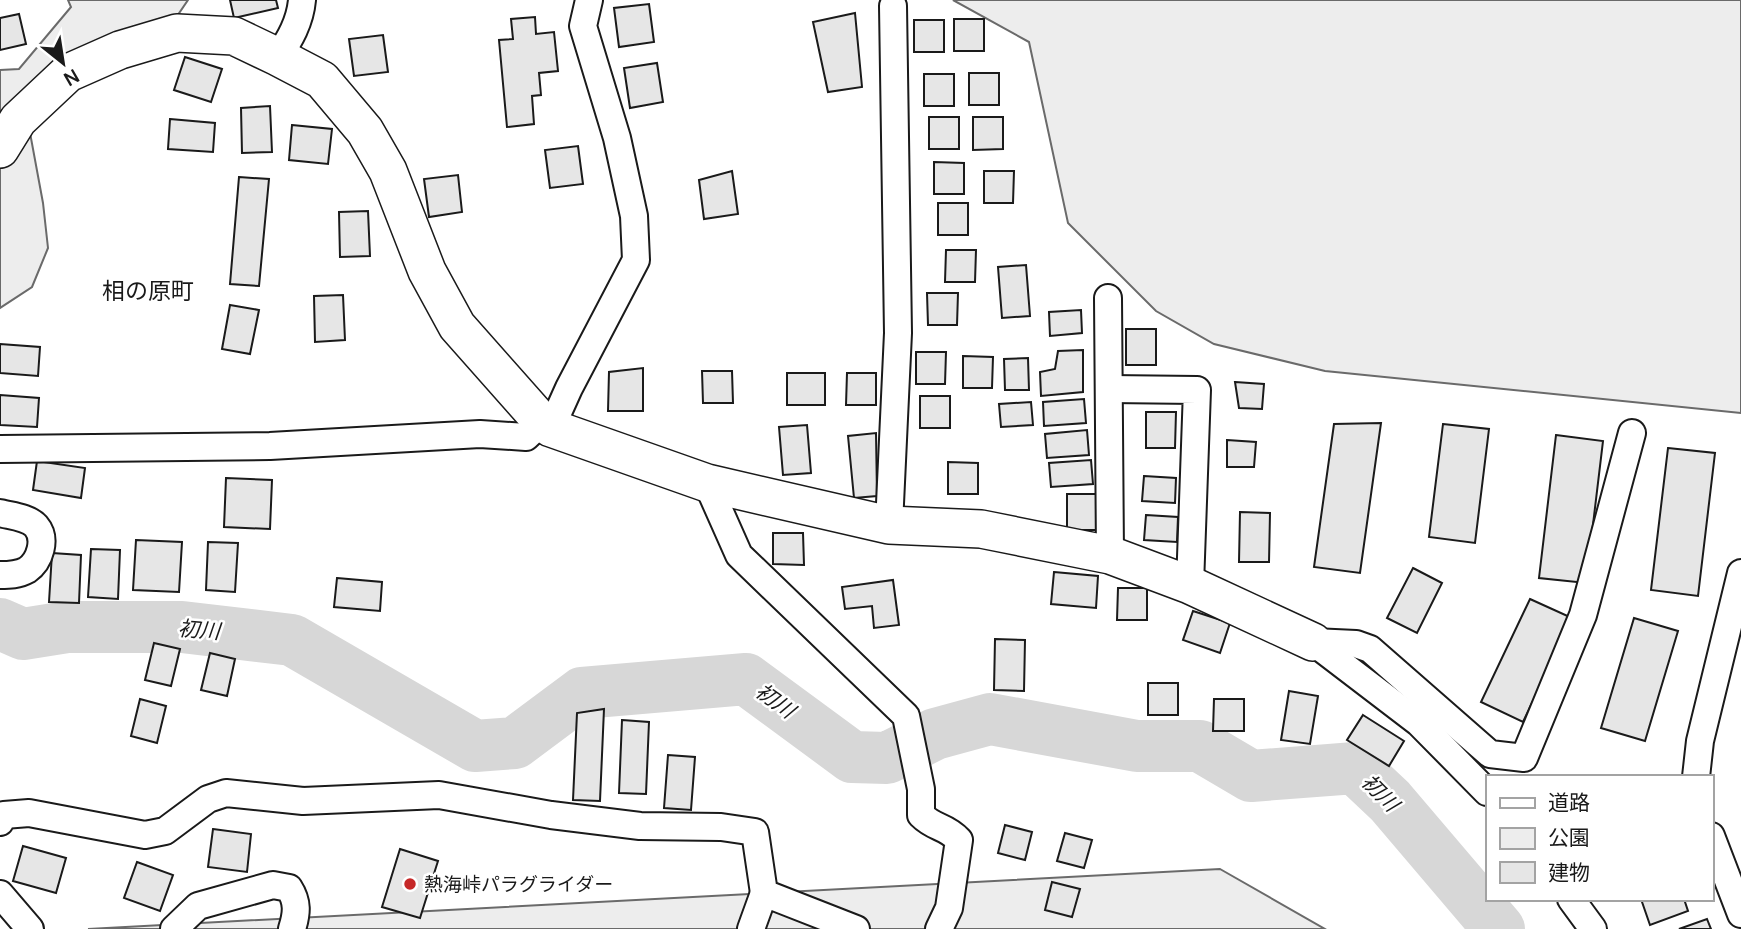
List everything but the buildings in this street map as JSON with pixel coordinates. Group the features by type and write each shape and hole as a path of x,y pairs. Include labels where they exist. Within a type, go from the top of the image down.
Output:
{"street":[{"path":"278,57 293,34 301,12 302,0"},
{"path":"0,449 270,446 480,434 526,437 547,425 636,260 634,216 617,138 583,26 589,0"},
{"path":"889,525 898,333 893,6"},
{"path":"0,149 18,120 68,73 120,50 177,33 234,36 322,80 365,131 388,171 427,271 457,326 547,425 707,483 889,525 981,529 1110,555 1190,585 1313,642 1419,723 1486,791"},
{"path":"1108,298 1110,555"},
{"path":"1110,389 1197,390 1190,585"},
{"path":"1313,642 1356,644 1370,649 1490,754 1524,758 1583,615 1632,433"},
{"path":"707,483 739,555 906,716 921,789 921,815 929,823 950,830 959,840 949,908 939,929"},
{"path":"0,513 29,520 41,535 41,552 29,569 16,575 0,575"},
{"path":"1696,775 1700,741 1741,573"},
{"path":"0,822 5,815 29,813 145,835 164,831 208,799 226,793 303,801 439,795 640,826 721,827 755,832 764,892 751,929"},
{"path":"1713,841 1741,914"},
{"path":"174,929 198,906 273,885 289,888 297,900 292,929"},
{"path":"764,892 856,929"},
{"path":"0,894 30,929"},
{"path":"1573,901 1593,929"}],"green space":[{"path":"68,0 188,0 171,25 28,122 43,203 48,248 32,287 0,308 0,70 19,69 71,7"},
{"path":"953,0 1741,0 1741,413 1325,371 1214,344 1156,311 1068,223 1029,42"},
{"path":"1220,869 1325,929 88,929"}],"waterway":[{"name":"初川","path":"0,624 23,634 67,627 182,627 292,640 475,746 515,743 582,693 746,679 852,757 887,758 935,734 990,719 1137,746 1200,746 1251,776 1355,768 1390,801 1499,929"}],"place":[{"name":"熱海峠パラグライダー","path":"410,884"}],"district":[{"name":"相の原町","path":"148,291"}]}
